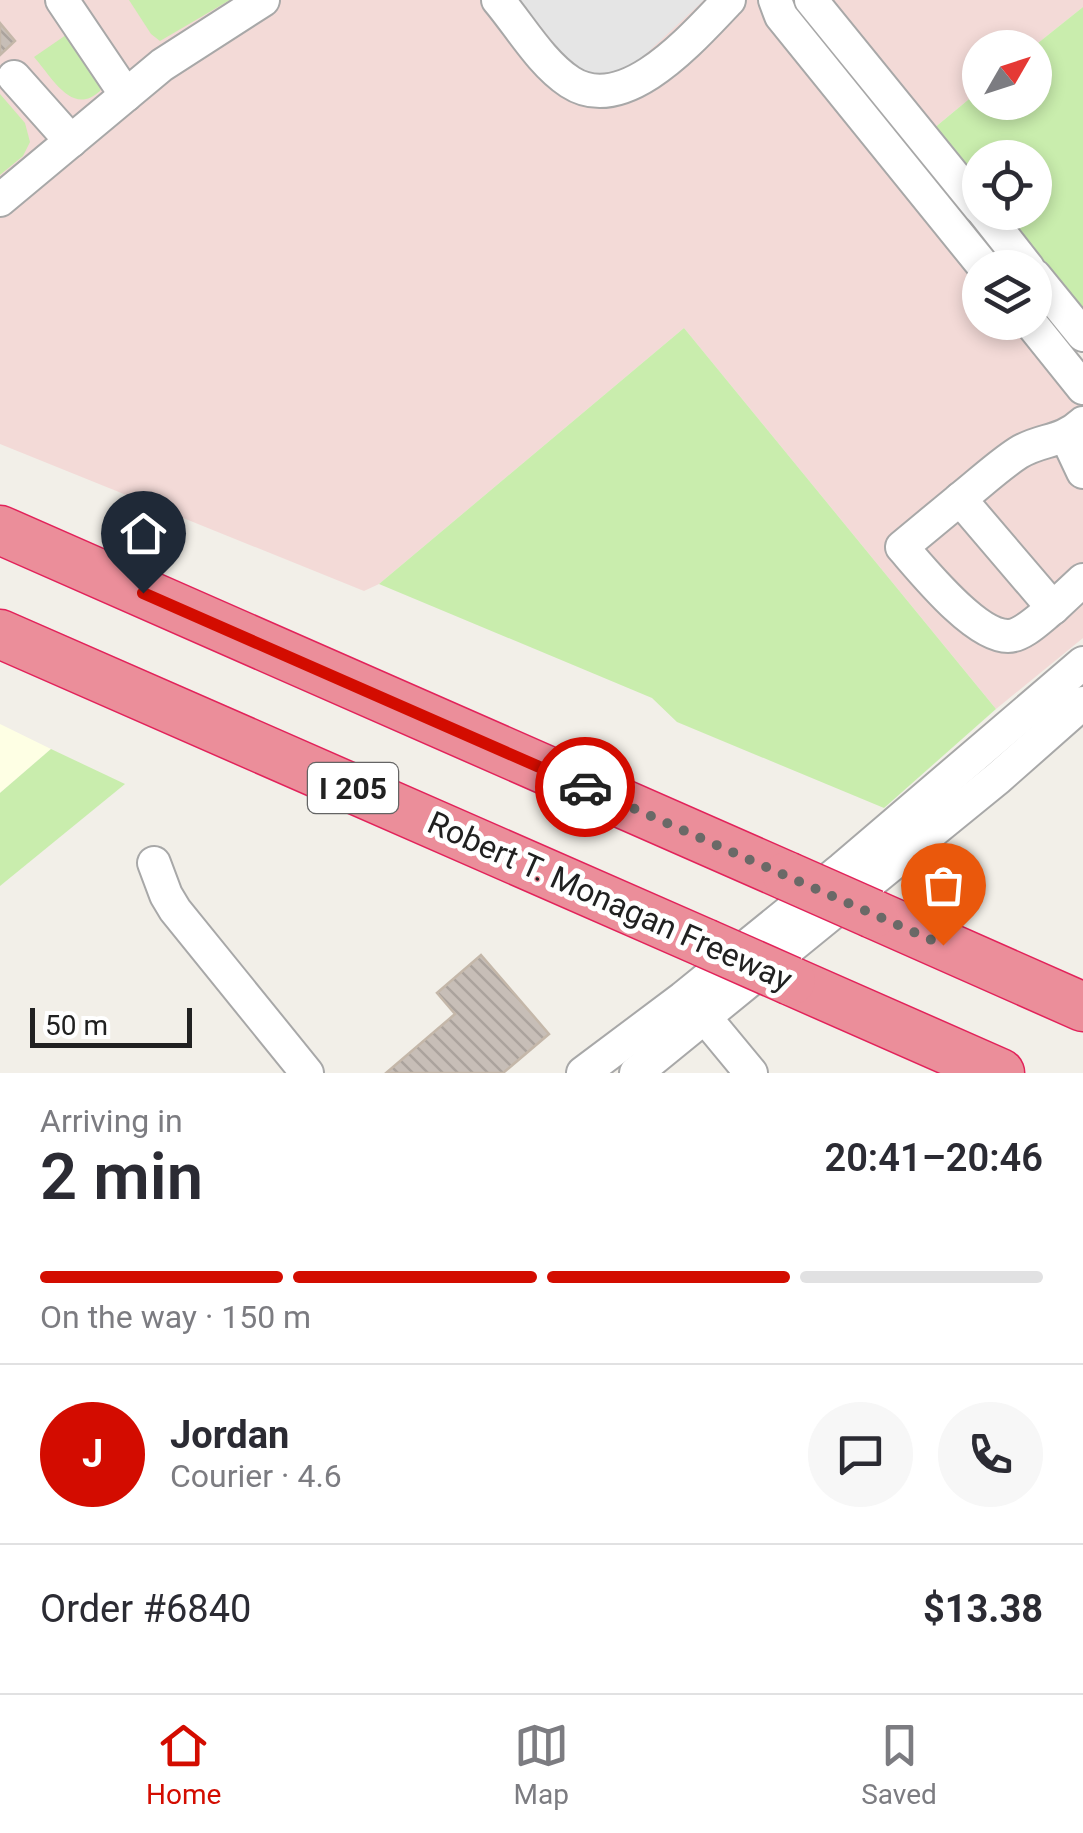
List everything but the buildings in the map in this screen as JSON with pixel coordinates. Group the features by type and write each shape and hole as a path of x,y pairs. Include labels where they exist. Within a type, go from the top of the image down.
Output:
{"highway":[{"path":"0,530 1083,1007"},
{"name":"Robert T. Monagan Freeway","path":"0,634 1000,1073"}],"street":[{"path":"62,0 126,94"},
{"path":"0,200 180,51 263,0"},
{"path":"498,0 558,72 586,89 602,91 619,90 645,77 729,0"},
{"path":"774,0 781,16 970,250"},
{"path":"812,0 962,185"},
{"path":"14,77 70,141"},
{"path":"998,230 1014,250"},
{"path":"1052,297 1083,335"},
{"path":"1044,340 1083,388"},
{"path":"1083,472 1075,431 1041,442 1018,453 902,547 957,608 993,633 1009,637 1022,632 1083,580"},
{"path":"960,499 1053,608"},
{"path":"583,1073 813,892 1083,663"},
{"path":"636,1073 998,778 1083,703"},
{"path":"154,863 175,910 308,1073"},
{"path":"703,1015 751,1073"}],"shaded area":[{"path":"0,0 1083,0 1083,7 1052,32 962,30 962,105 887,167 962,260 962,340 1027,340 1083,409 1083,638 996,709 684,328 379,584 364,591 0,444"},
{"path":"519,0 704,0 632,67 619,74 598,76 577,68 565,57"},
{"path":"0,724 51,749 0,793"}],"green space":[{"path":"129,0 230,0 160,41"},
{"path":"1083,7 1083,313 1052,275 1052,250 1031,250 1015,230 1052,230 1052,140 962,140 962,165 933,129 962,105 962,120 1052,120 1052,32"},
{"path":"70,35 102,83 100,91 90,98 72,97 63,91 34,57"},
{"path":"0,94 25,123 30,142 23,156 0,175"},
{"path":"684,328 996,709 884,808 677,722 652,698 379,584"},
{"path":"51,749 125,784 0,886 0,793"}],"way so far":[{"path":"585,787 943,945"}],"route":[{"path":"143,593 585,787"}]}
